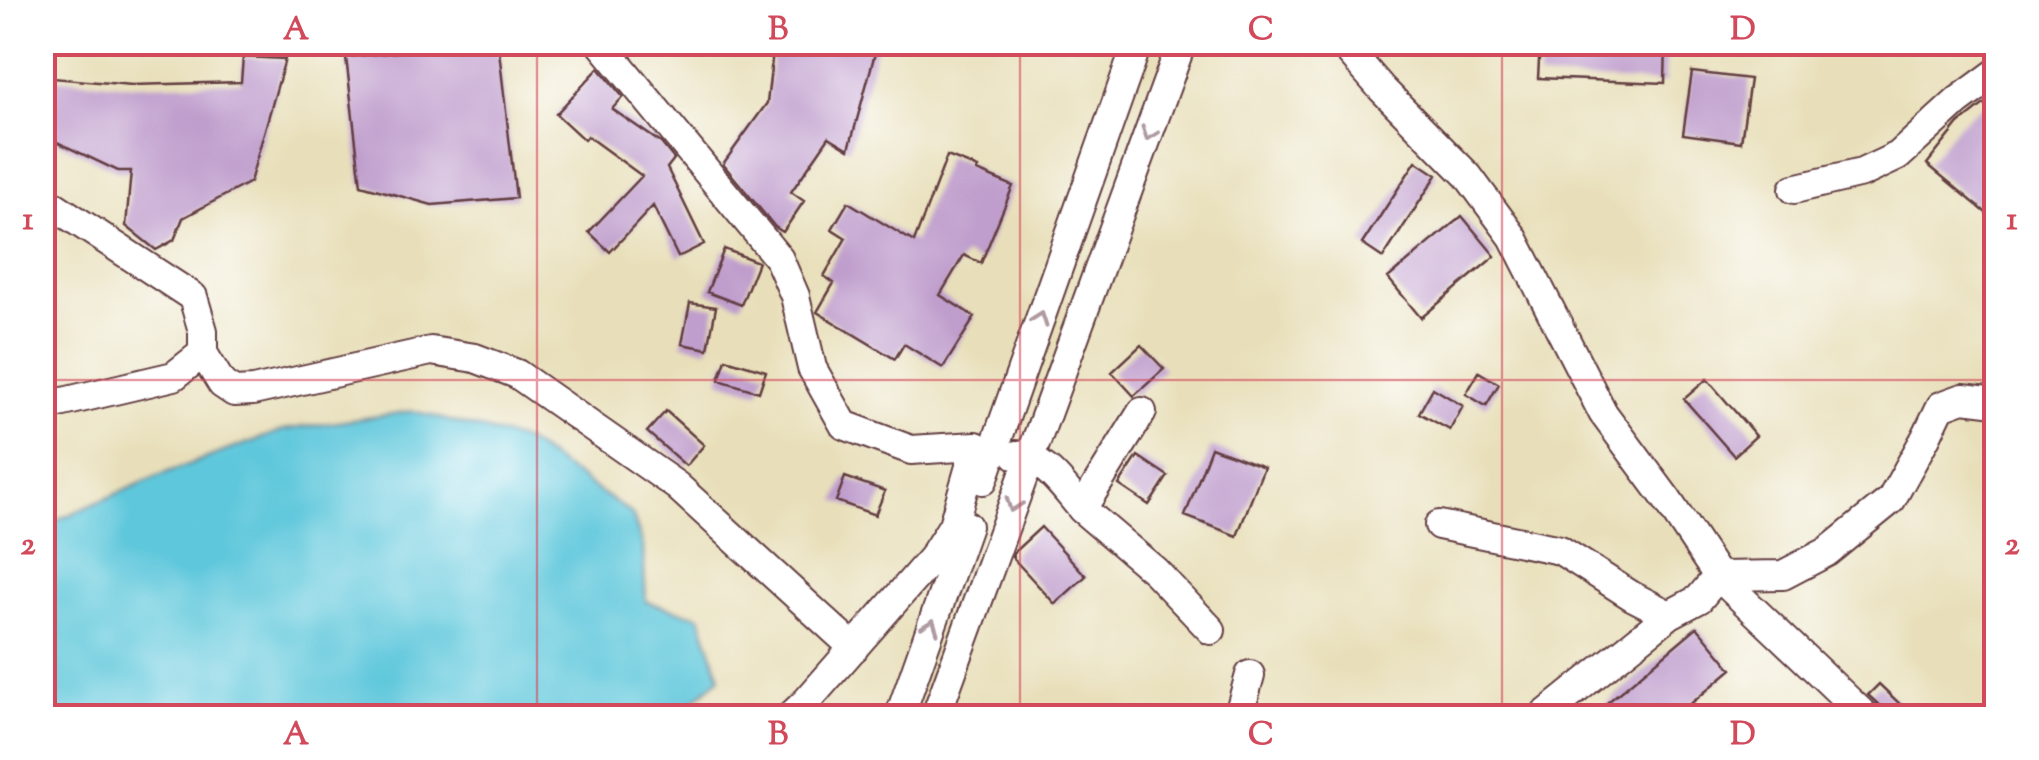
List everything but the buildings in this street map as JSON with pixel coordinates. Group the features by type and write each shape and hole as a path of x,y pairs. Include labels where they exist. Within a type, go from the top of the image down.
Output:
{"street":[{"path":"600,42 779,259 796,296 812,368 844,425 911,450 984,449 1030,458 1050,472 1082,509 1156,570 1211,630"},
{"path":"789,718 932,558 953,525 1138,42"},
{"path":"936,718 1182,42"},
{"path":"1341,42 1468,176 1513,237 1602,413 1718,576 1867,718"},
{"path":"1794,189 1862,173 1898,156 1996,72"},
{"path":"42,198 193,297 203,331 203,353 222,384 234,392 431,352 475,358 517,374 678,486 854,648"},
{"path":"42,407 174,376 203,353"},
{"path":"1541,718 1670,615 1699,599 1718,576 1783,575 1827,552 1891,500 1941,406 1963,398 1996,402"},
{"path":"1082,509 1142,412"},
{"path":"898,718 984,449"},
{"path":"1439,525 1560,550 1670,615"},
{"path":"1238,718 1250,675"}],"water":[{"path":"413,411 525,441 632,514 643,546 646,602 700,616 720,677 676,717 44,717 43,526 160,475 284,430"}]}
